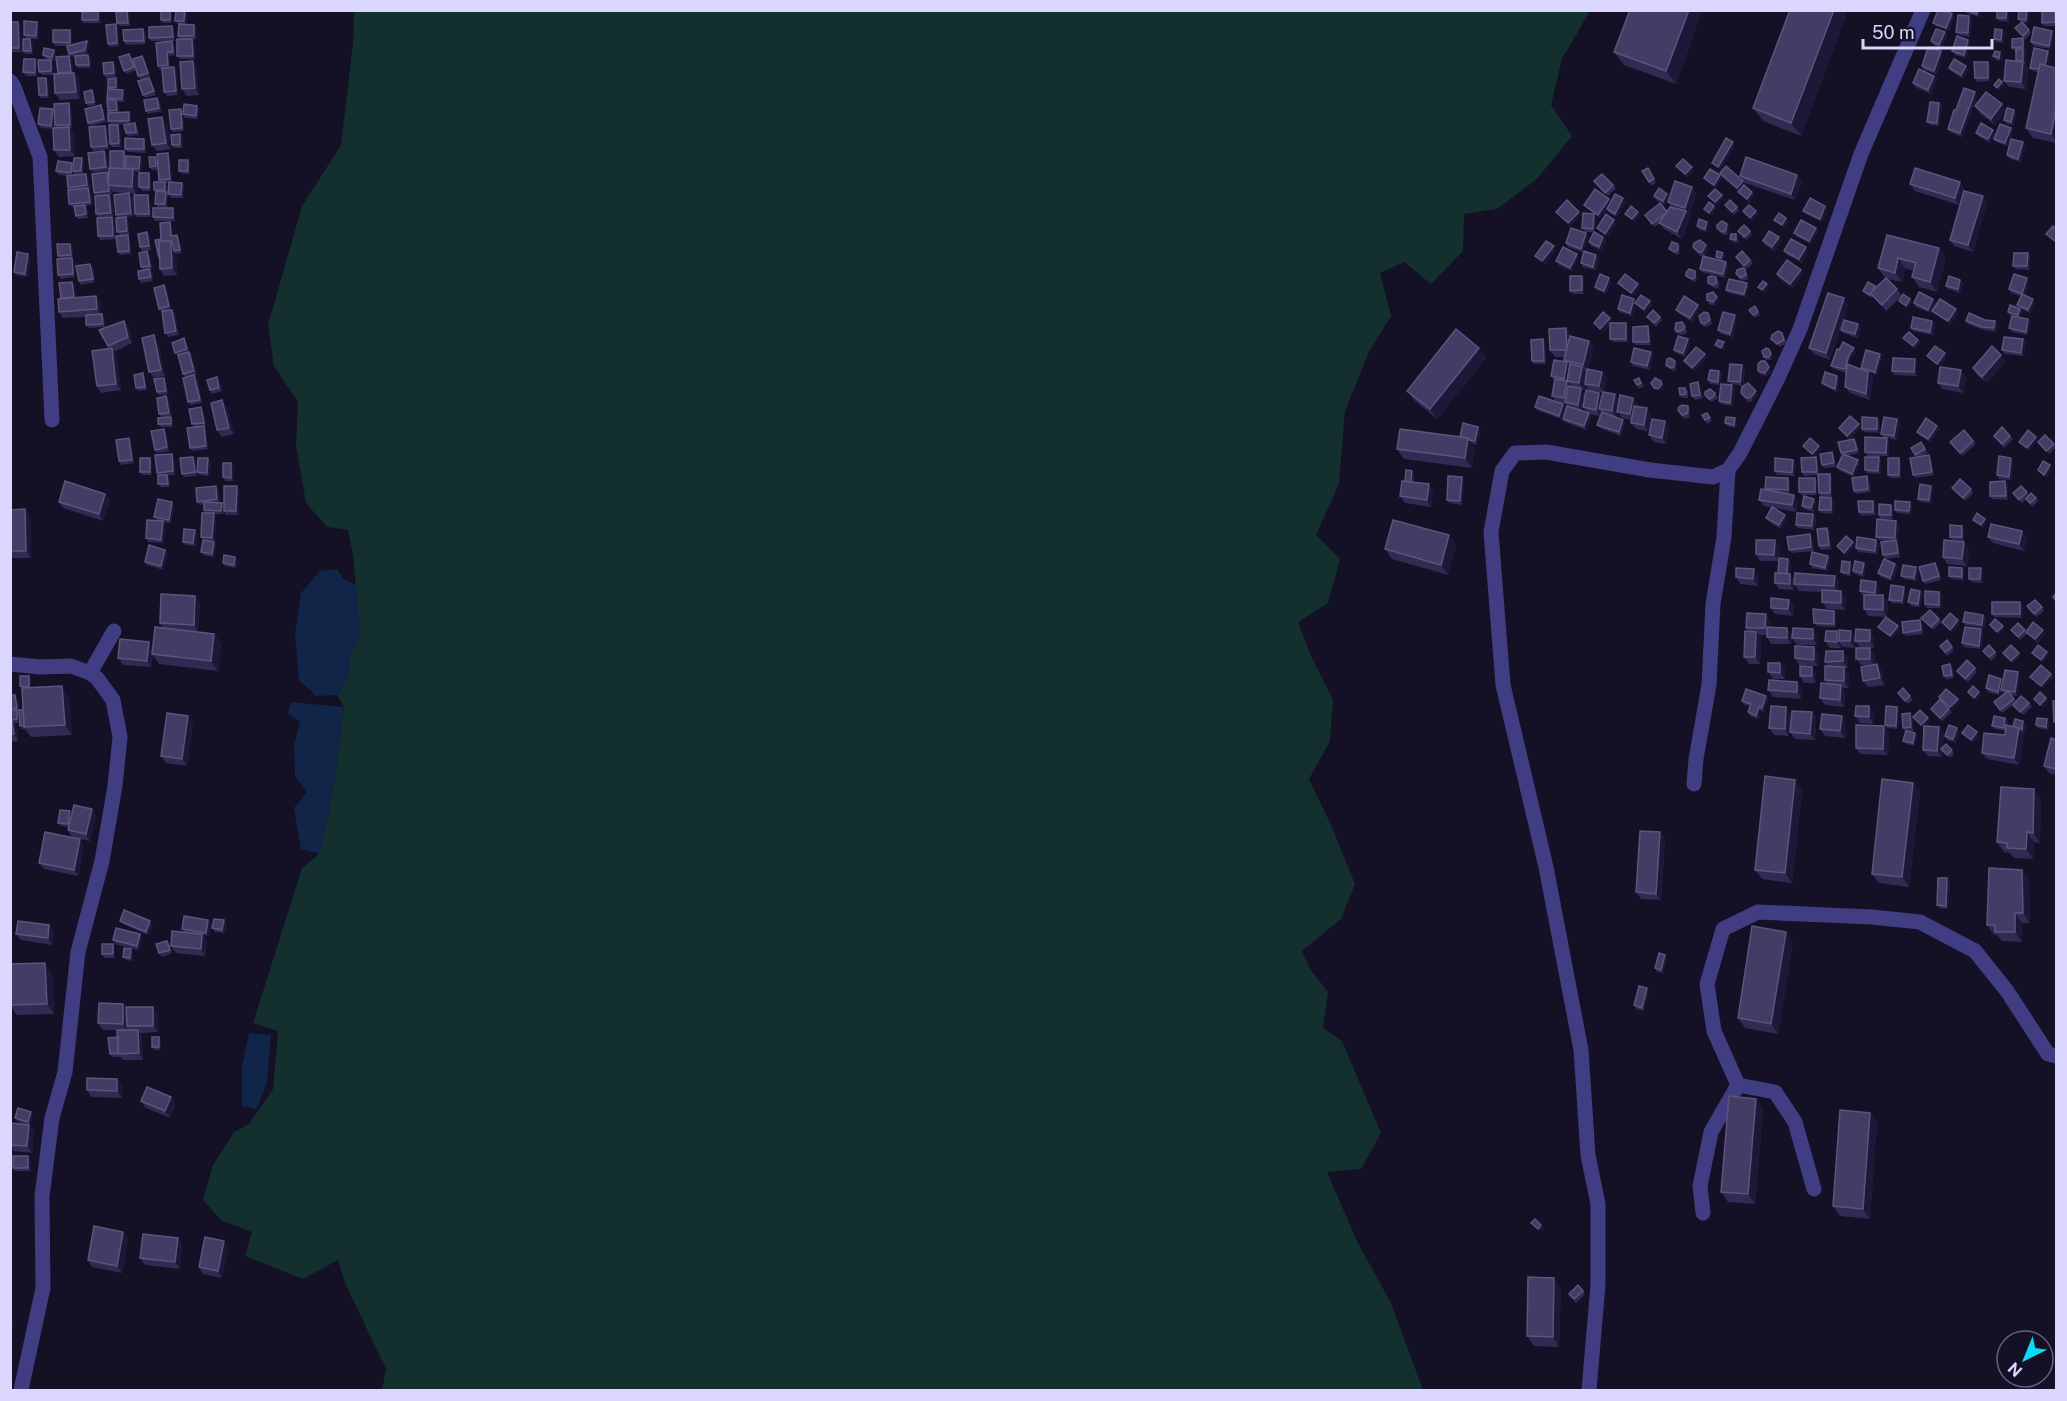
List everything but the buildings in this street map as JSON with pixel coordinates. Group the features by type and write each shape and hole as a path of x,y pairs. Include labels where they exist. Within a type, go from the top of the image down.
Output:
{"street":[{"path":"1589,1390 1598,1285 1598,1204 1588,1155 1581,1050 1546,867 1503,685 1491,532 1502,471 1515,453 1546,452 1650,470 1713,477 1728,470 1740,453 1800,329 1861,154 1923,10"},
{"path":"10,81 40,157 52,420"},
{"path":"1694,784 1709,685 1713,604 1724,537 1728,470"},
{"path":"90,674 114,631"},
{"path":"10,664 40,667 72,666 90,674 96,678 113,700 120,737 115,786 102,861 78,952 65,1072 52,1118 42,1196 43,1288 21,1390"},
{"path":"1738,1085 1714,1031 1707,984 1723,929 1758,912 1872,917 1920,922 1975,951 2007,991 2048,1054 2056,1056"},
{"path":"1738,1085 1775,1092 1795,1122 1814,1189"},
{"path":"1703,1213 1700,1186 1711,1132 1738,1085"}],"green space":[{"path":"354,11 1590,11 1562,59 1551,105 1572,136 1537,179 1497,209 1464,214 1463,251 1431,284 1404,262 1380,273 1391,316 1369,352 1345,411 1339,484 1316,535 1340,559 1328,603 1298,622 1311,656 1333,700 1330,741 1309,779 1332,827 1355,884 1341,919 1302,951 1310,969 1328,992 1323,1028 1342,1041 1381,1133 1361,1169 1327,1172 1358,1243 1391,1303 1423,1390 382,1390 386,1369 345,1283 338,1260 303,1279 245,1256 252,1232 221,1220 203,1200 213,1165 234,1132 249,1124 273,1089 278,1031 253,1023 302,868 320,853 333,790 344,707 337,695 348,677 350,655 360,635 353,555 348,530 327,527 306,503 296,446 298,402 274,366 268,325 302,206 341,145 353,43"}],"water":[{"path":"337,569 343,578 356,585 360,635 350,655 348,677 337,695 316,696 299,680 295,634 301,593 320,571"},
{"path":"291,702 344,707 333,790 320,854 301,849 294,808 307,792 295,776 294,746 300,721 288,714"},
{"path":"249,1033 271,1035 267,1082 257,1109 242,1106 242,1066"}]}
